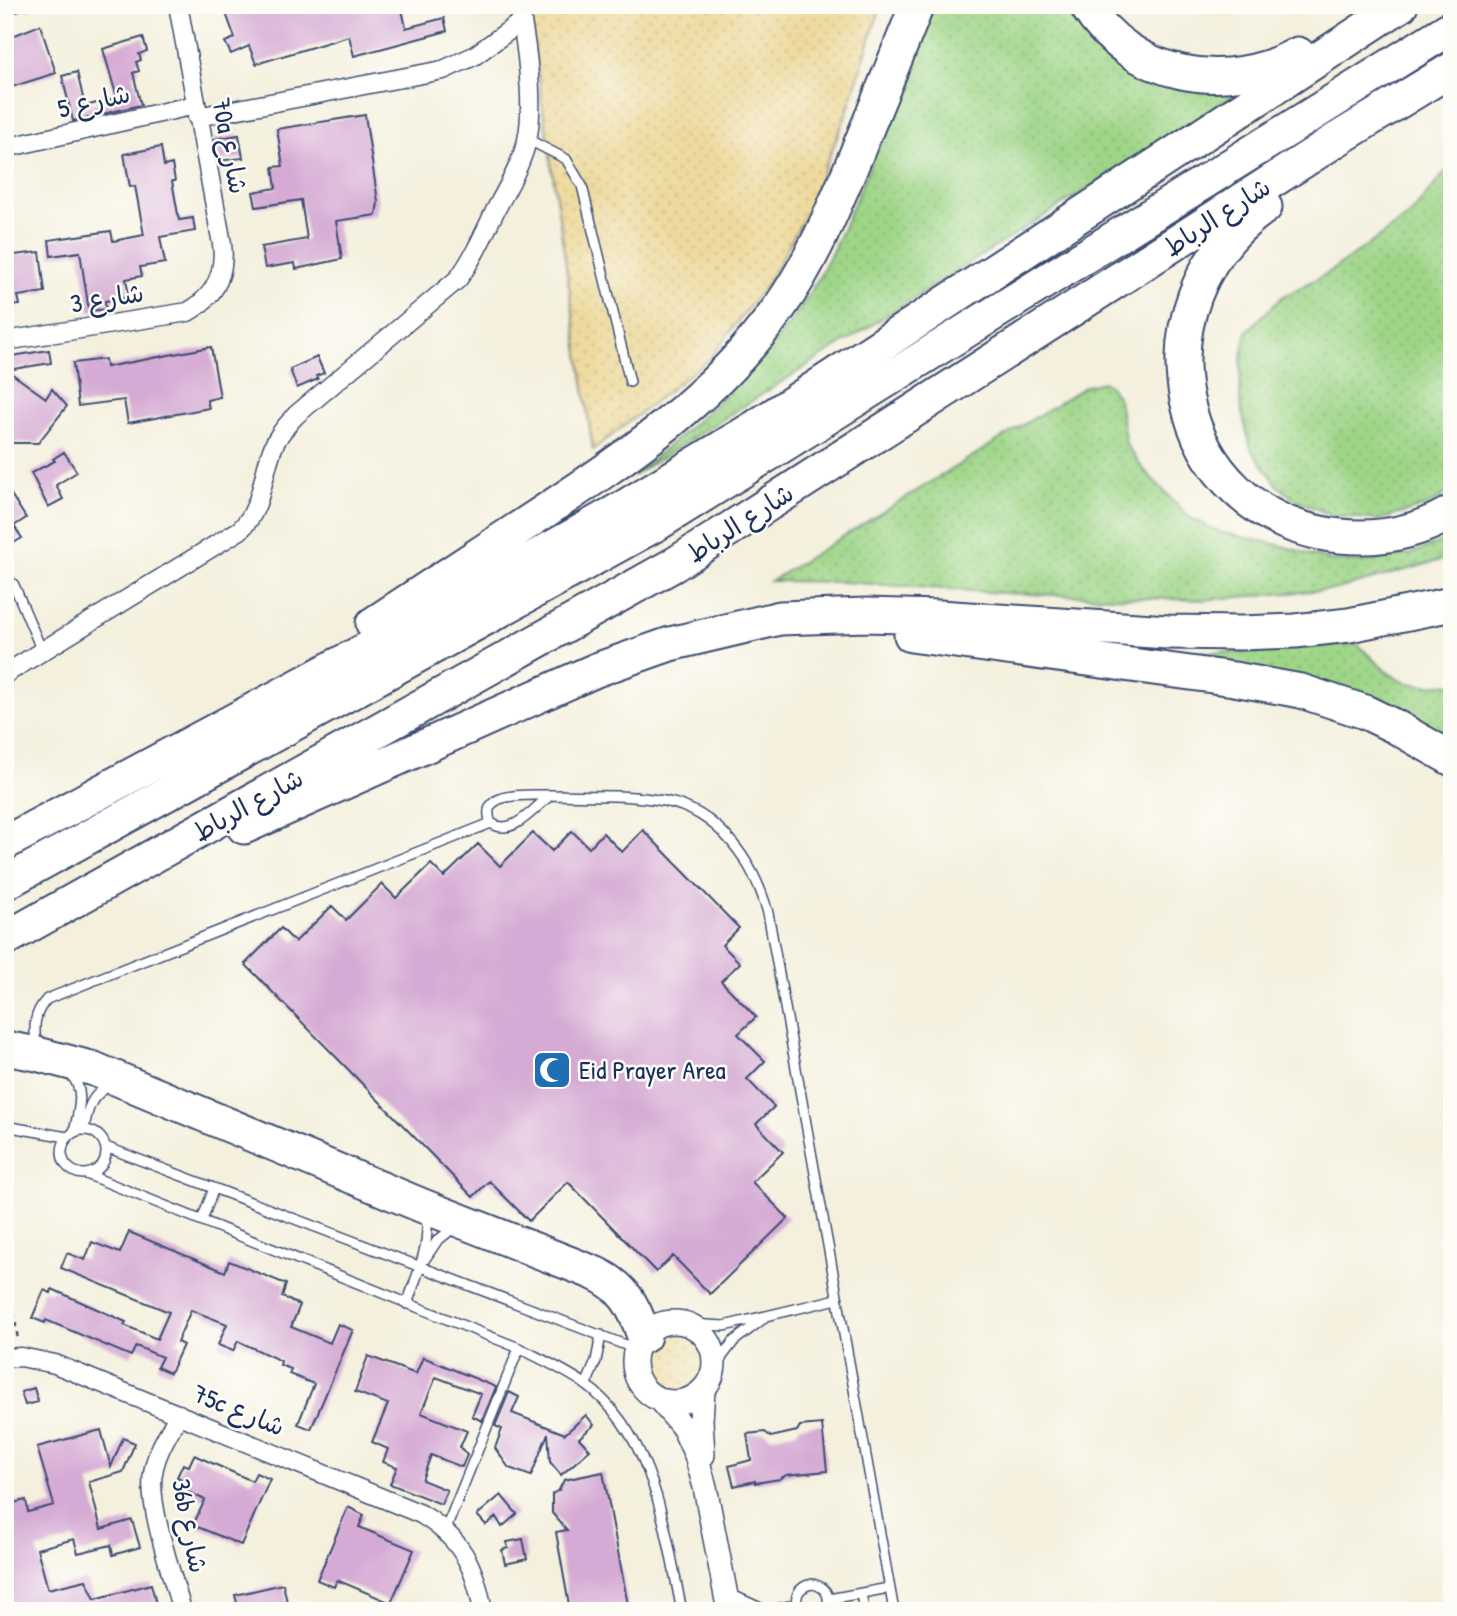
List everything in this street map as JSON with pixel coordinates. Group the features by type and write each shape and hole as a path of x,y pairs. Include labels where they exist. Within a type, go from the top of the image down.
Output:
{"highway":[{"path":"875,109 907,5"},
{"path":"198,739 611,468 689,408 722,377 752,343 792,287 825,227 917,5"},
{"path":"1086,5 1115,39 1146,60 1182,73 1218,77 1252,73 1284,62 1381,5"},
{"path":"5,843 467,596 630,503 769,418 1401,5"},
{"name":"شارع الرباط","path":"5,883 660,522 1440,34"},
{"name":"شارع الرباط","path":"5,939 156,857 675,564 1336,140 1452,69"},
{"path":"1336,140 1332,151 1319,169 1241,225 1203,274 1188,313 1184,334 1182,376 1190,417 1207,453 1230,483 1266,511 1308,530 1353,537 1376,536 1421,527 1452,512"},
{"path":"156,857 285,810 596,670 670,644 780,618 866,615 939,617 1168,632 1241,633 1349,625 1452,604"},
{"path":"780,618 1268,684 1312,694 1365,712 1452,759"},
{"path":"18,1050 94,1069 423,1206 608,1279 628,1298 640,1342"}],"street":[{"name":"70a شارع","path":"178,5 223,257 222,270 212,293"},
{"name":"شارع 5","path":"5,148 196,111 443,70 474,56 521,13"},
{"path":"5,674 230,537 249,522 256,512 274,443 284,428 458,279 474,255 511,181 527,139 530,117 521,13"},
{"name":"شارع 3","path":"5,341 188,312 212,293"},
{"path":"659,1399 674,1402 690,1399 703,1390 711,1379 715,1366 714,1353 701,1331 690,1324 678,1321 654,1327 640,1342 634,1364 637,1378 646,1391 659,1399 683,1427 690,1440 705,1487 728,1601"},
{"name":"75c شارع","path":"13,1358 55,1364 408,1508 445,1531"},
{"path":"703,1390 701,1420 705,1487"},
{"name":"36b شارع","path":"179,1414 156,1459 152,1476 156,1513 182,1611"},
{"path":"445,1531 457,1544 475,1575 483,1611"}],"lane":[{"path":"527,139 566,159 582,186 630,382"},
{"path":"5,576 14,584 43,651"},
{"path":"551,795 511,827 496,827 491,823 489,807 495,800 512,796 551,795 667,801 694,812 719,828 739,850 762,890 894,1611"},
{"path":"75,1133 80,1098 75,1079 64,1070 17,1057 39,1008 47,999 491,823"},
{"path":"106,1147 104,1162 93,1172 86,1174 78,1174 66,1165 61,1151 99,1093 106,1087 125,1082"},
{"path":"5,1126 98,1134 106,1147 601,1335 640,1342"},
{"path":"86,1174 519,1348 586,1385 612,1409 633,1438 649,1471 660,1505 682,1611"},
{"path":"202,1220 214,1188"},
{"path":"407,1304 420,1266 427,1225 423,1206"},
{"path":"420,1266 437,1241 466,1222"},
{"path":"690,1324 724,1326 837,1299"},
{"path":"715,1366 734,1340 771,1314"},
{"path":"586,1385 596,1361 601,1335"},
{"path":"445,1531 519,1348"},
{"path":"728,1601 767,1611 799,1607 798,1592 802,1587 813,1584 824,1589 829,1600 825,1611"},
{"path":"829,1600 890,1588"},
{"path":"861,1593 864,1611"}],"path":[{"path":"5,15 38,5"},
{"path":"5,1253 13,1358"}],"green space":[{"path":"934,5 1068,5 1099,51 1128,72 1181,89 1237,94 633,476 737,384 775,342 811,292 847,218"},
{"path":"1452,164 1452,490 1429,505 1379,520 1331,515 1294,499 1278,486 1251,449 1240,405 1241,361 1247,331 1282,297 1328,273 1410,215"},
{"path":"1103,382 1111,387 1119,400 1126,444 1143,469 1189,517 1219,532 1279,545 1331,561 1362,562 1411,554 1452,537 1452,557 1338,589 1202,600 1000,593 843,582 771,581 1086,386"},
{"path":"1357,644 1398,679 1420,685 1452,684 1452,744 1117,654 1237,652"}],"sand":[{"path":"528,5 881,5 846,115 805,216 769,281 710,358 593,450"},
{"path":"668,1333 680,1333 699,1346 704,1363 702,1375 691,1388 680,1393 668,1393 649,1380 644,1369 644,1357 657,1338"}],"building":[{"path":"223,5 401,5 406,28 444,18 447,31 354,56 349,36 256,64 249,46 231,54 225,42 235,38"},
{"path":"40,25 56,73 5,89 5,39"},
{"path":"143,37 147,51 139,54 141,60 136,62 139,71 133,73 141,105 73,121 62,76 77,72 85,106 117,98 103,49"},
{"path":"365,115 378,202 376,215 336,221 342,259 296,269 295,263 265,268 261,247 307,239 301,200 256,207 253,192 276,188 273,167 283,166 277,129"},
{"path":"239,135 243,158 218,161 214,139"},
{"path":"161,147 164,166 172,164 175,181 172,181 179,220 193,218 195,231 160,237 165,263 140,267 142,276 126,279 129,297 105,301 106,309 89,311 80,252 51,256 49,240 111,231 113,241 144,235 135,186 130,187 124,154"},
{"path":"40,252 45,292 18,296 20,305 5,307 5,256"},
{"path":"211,347 220,397 207,400 209,408 128,423 124,400 78,406 73,363 105,359 106,367"},
{"path":"49,350 51,363 7,370 6,357"},
{"path":"317,357 324,373 316,376 318,379 297,388 290,369"},
{"path":"8,371 46,398 52,389 67,406 38,443 5,443 5,392 10,391"},
{"path":"64,452 77,472 56,485 63,499 48,507 31,473 55,461 53,459"},
{"path":"5,485 26,518 14,526 22,538 5,548"},
{"name":"Eid Prayer Area","path":"643,830 739,928 722,945 740,963 721,981 756,1017 738,1034 765,1061 747,1079 774,1107 756,1124 783,1152 752,1182 788,1218 710,1294 673,1256 656,1272 568,1182 529,1221 489,1181 473,1197 245,964 281,928 295,942 332,906 346,920 382,884 396,898 431,864 444,877 478,844 500,866 533,833 552,851 572,831 589,848 603,833 622,852"},
{"path":"129,1232 225,1272 229,1261 286,1284 282,1297 300,1305 291,1327 330,1343 338,1324 353,1330 311,1429 298,1424 314,1384 289,1374 291,1369 280,1365 281,1361 238,1341 233,1351 218,1345 227,1324 191,1310 177,1342 183,1345 170,1373 157,1367 162,1357 136,1346 131,1356 46,1320 45,1323 32,1318 44,1290 51,1293 52,1289 157,1339 169,1312 61,1268 67,1253 85,1260 92,1242 120,1253"},
{"path":"368,1356 416,1374 423,1357 496,1387 482,1421 472,1416 481,1394 436,1377 421,1413 467,1431 460,1447 467,1455 462,1467 431,1455 422,1480 447,1490 441,1504 390,1484 397,1467 383,1462 388,1449 372,1442 388,1404 355,1392"},
{"path":"34,1388 38,1402 25,1405 21,1392"},
{"path":"509,1392 519,1397 512,1413 565,1434 586,1415 594,1425 579,1438 590,1450 561,1475 550,1462 548,1433 531,1476 509,1468 495,1448 502,1429 495,1426"},
{"path":"822,1424 827,1471 786,1475 780,1479 734,1486 729,1466 751,1460 747,1434 765,1432 771,1437 797,1431 800,1426"},
{"path":"101,1430 111,1467 123,1438 135,1443 123,1472 89,1482 101,1529 132,1520 140,1547 113,1555 111,1545 78,1553 74,1539 37,1549 48,1589 86,1580 95,1599 151,1584 158,1611 5,1611 5,1505 26,1500 28,1512 54,1505 37,1447"},
{"path":"194,1455 252,1481 256,1473 270,1479 241,1545 193,1525 205,1500 180,1488 184,1480 177,1477 183,1464 189,1466"},
{"path":"603,1472 628,1605 619,1606 620,1611 570,1611 556,1532 567,1530 552,1513 552,1494 559,1490 564,1480"},
{"path":"501,1495 517,1514 502,1527 496,1517 486,1525 477,1515"},
{"path":"348,1507 364,1515 359,1527 414,1550 391,1603 337,1580 334,1587 317,1580"},
{"path":"523,1539 527,1559 505,1564 502,1550 508,1548 507,1542"},
{"path":"283,1584 289,1611 239,1611 235,1595"}],"place":[{"name":"Eid Prayer Area","path":"552,1070"}]}
